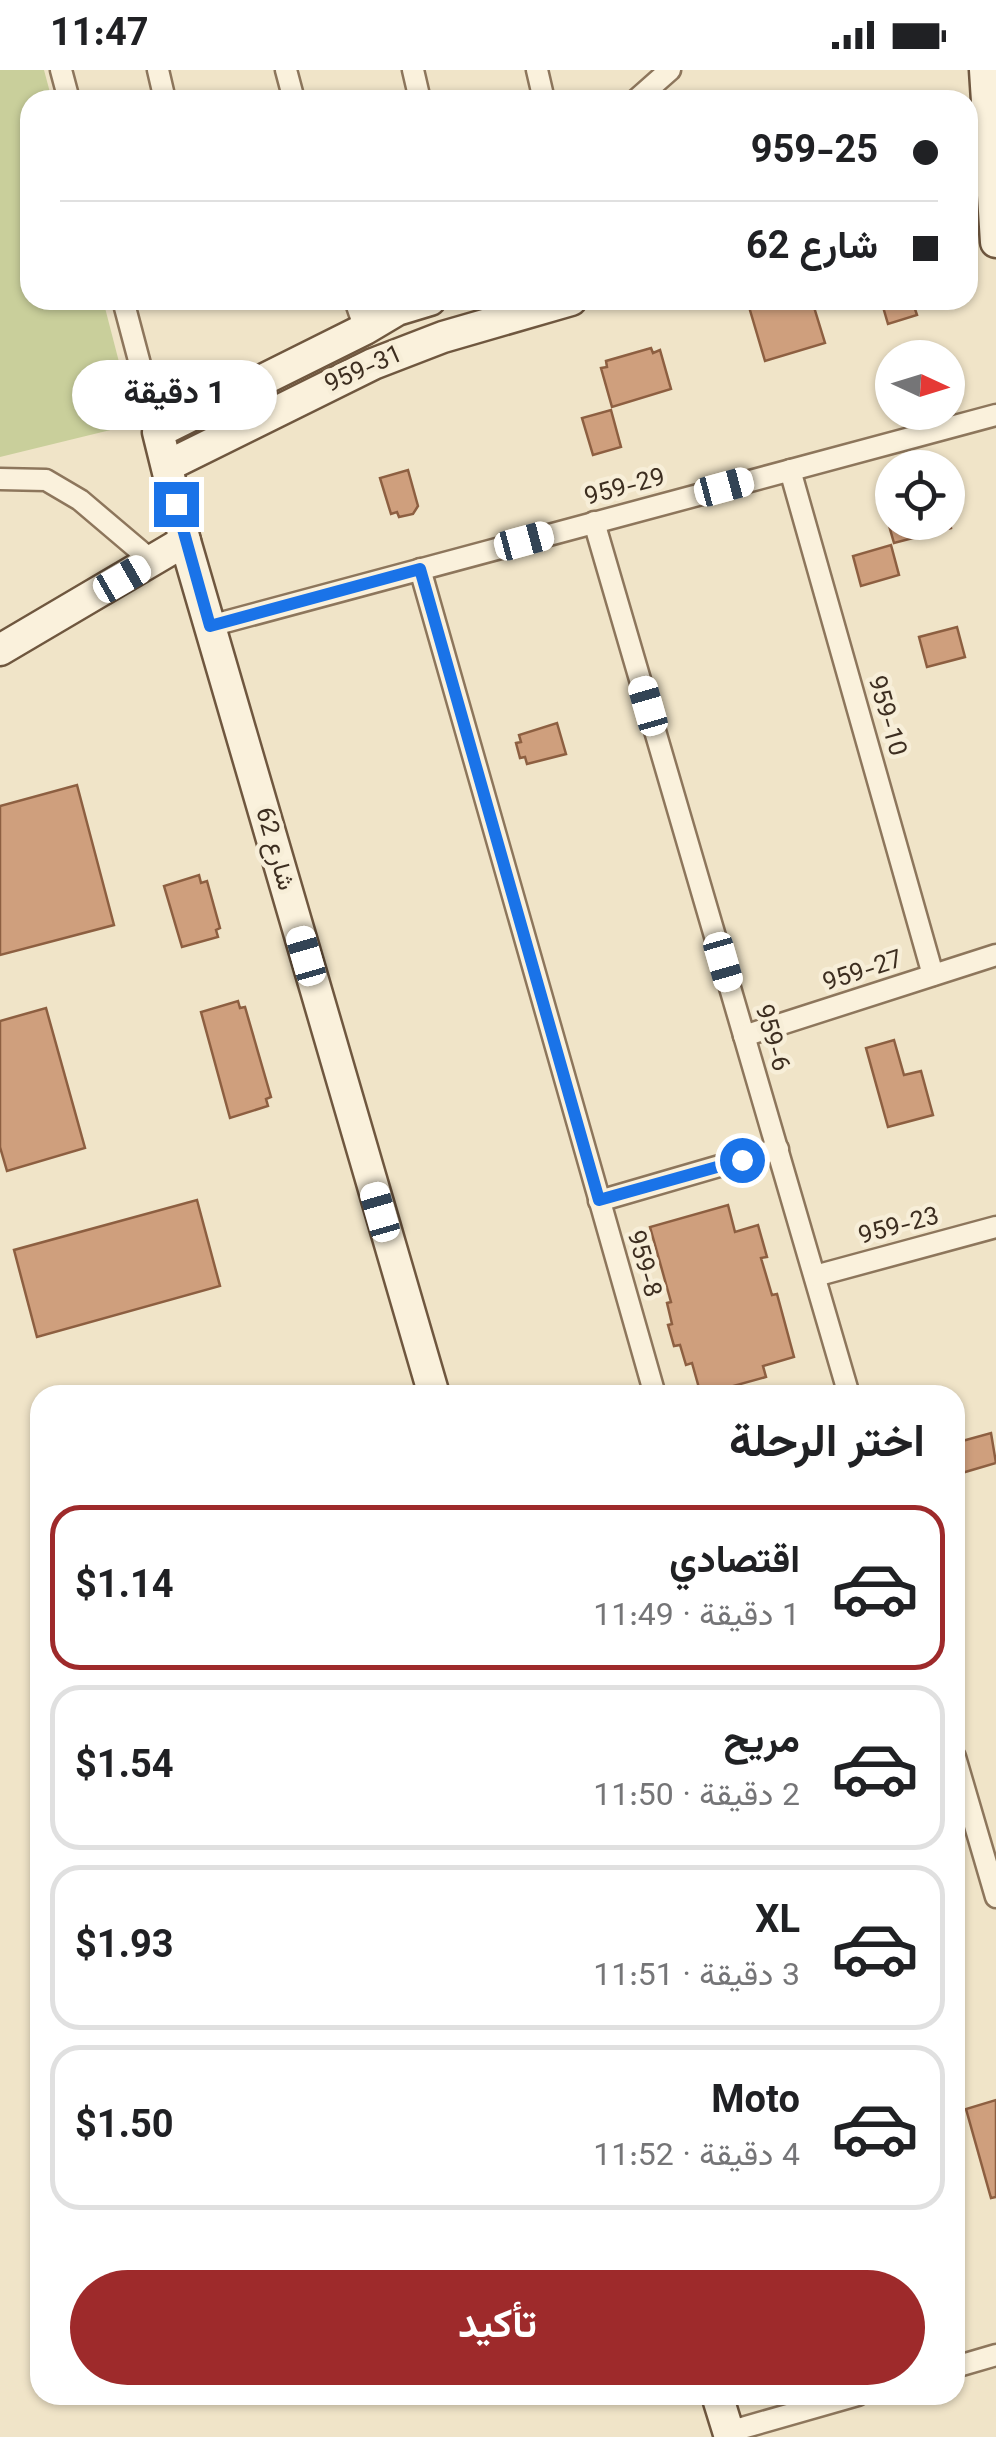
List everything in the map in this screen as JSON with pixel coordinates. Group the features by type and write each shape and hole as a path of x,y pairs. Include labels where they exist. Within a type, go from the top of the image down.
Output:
{"street":[{"path":"985,70 978,137 980,182 996,242"},
{"path":"647,90 667,71"},
{"name":"شارع 62","path":"126,310 184,540 431,1385"},
{"path":"358,310 365,330"},
{"name":"959-31","path":"158,432 365,330 395,310"},
{"name":"959-31","path":"167,466 373,364 442,337 536,310"},
{"name":"959-29","path":"210,626 996,414"},
{"name":"959-10","path":"790,470 934,976"},
{"path":"0,479 46,480 80,500 152,561"},
{"name":"959-6","path":"594,522 846,1385"},
{"path":"0,650 184,540"},
{"name":"959-8","path":"420,569 651,1385"},
{"name":"959-27","path":"744,1036 996,956"},
{"path":"599,1200 778,1150"},
{"name":"959-23","path":"815,1276 996,1226"},
{"path":"965,1791 996,1897"},
{"path":"965,2364 996,2355"},
{"path":"721,2405 729,2435 826,2405"}],"green space":[{"path":"0,70 44,70 49,90 20,90 20,310 106,310 135,424 0,457"}],"building":[{"path":"750,310 815,310 825,343 765,361"},
{"path":"884,310 915,310 917,315 888,324"},
{"path":"651,348 653,353 660,350 671,389 612,407 601,368 607,367 606,361"},
{"path":"611,410 621,447 593,455 582,418"},
{"path":"408,470 418,506 413,514 399,517 397,512 391,514 380,478"},
{"path":"891,545 899,575 861,586 853,556"},
{"path":"957,627 965,657 927,667 919,637"},
{"path":"557,723 566,754 527,764 525,757 520,758 516,743 521,742 519,735"},
{"path":"77,785 114,925 0,955 0,806"},
{"path":"199,875 201,883 207,881 220,928 216,930 218,937 182,947 164,886"},
{"path":"238,1001 240,1008 245,1007 271,1097 266,1099 268,1106 230,1118 201,1012"},
{"path":"46,1008 85,1148 7,1171 0,1147 0,1021"},
{"path":"894,1040 904,1075 921,1071 933,1115 888,1127 866,1048"},
{"path":"197,1200 220,1286 37,1337 14,1250"},
{"path":"728,1205 735,1232 758,1225 767,1257 761,1258 772,1295 777,1294 794,1357 763,1366 766,1377 737,1385 698,1385 692,1363 686,1365 680,1345 674,1346 668,1325 672,1324 667,1303 671,1302 650,1227"},
{"path":"991,1433 996,1463 965,1472 965,1440"},
{"path":"996,2100 996,2197 991,2198 966,2109"}],"route":[{"path":"176,504 210,626 420,569 599,1200 742,1160"}]}
